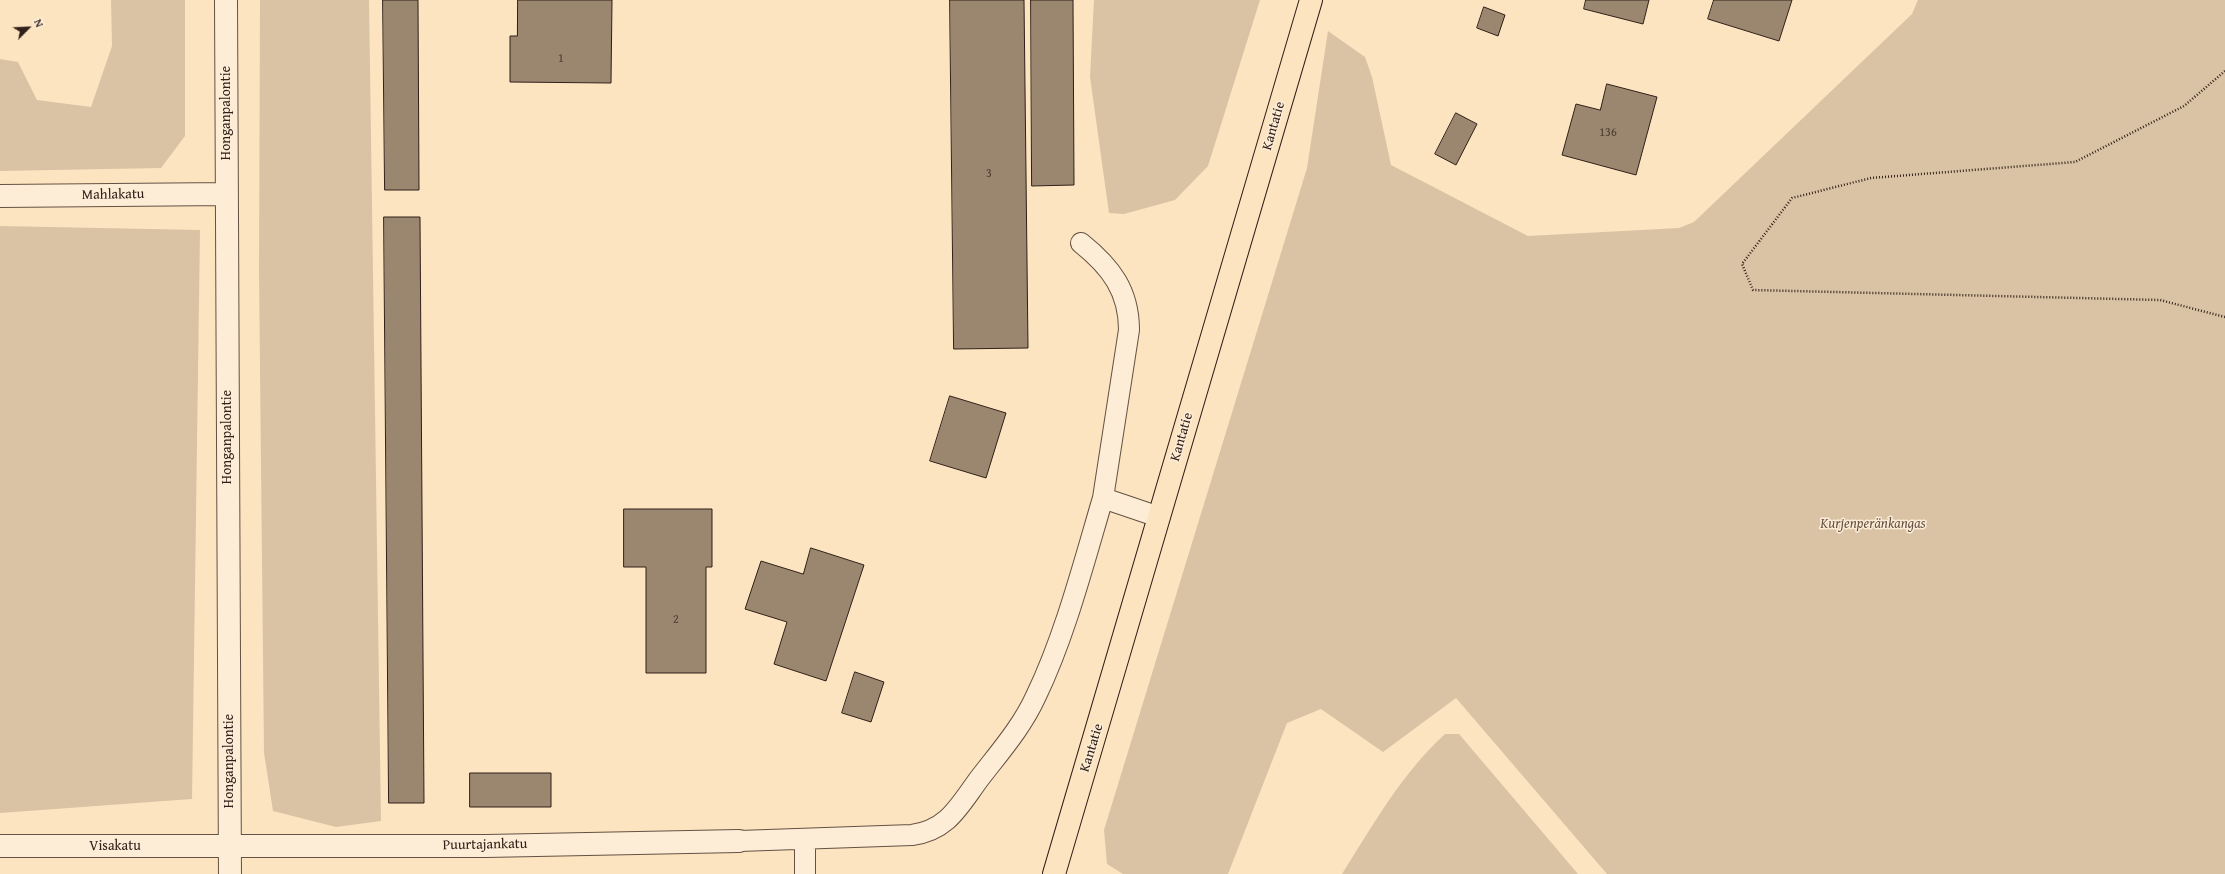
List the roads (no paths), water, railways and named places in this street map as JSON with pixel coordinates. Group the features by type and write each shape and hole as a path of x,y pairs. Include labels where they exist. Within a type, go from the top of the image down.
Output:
{"main road":[{"name":"Kantatie","path":"1055,874 1311,0"}],"street":[{"name":"Honganpalontie","path":"226,0 230,874"},
{"name":"Mahlakatu","path":"0,196 226,194"},
{"name":"Puurtajankatu","path":"230,847 486,846 739,841"},
{"name":"Visakatu","path":"0,846 230,847"}],"lane":[{"path":"739,841 929,833 954,813 1020,725 1036,697 1067,617 1103,498 1129,330 1129,315 1125,299 1113,274 1098,256 1081,243"},
{"path":"1103,498 1159,517"},
{"path":"804,874 805,839"}],"park label":[{"name":"Kurjenperänkangas","path":"1873,524"}]}
